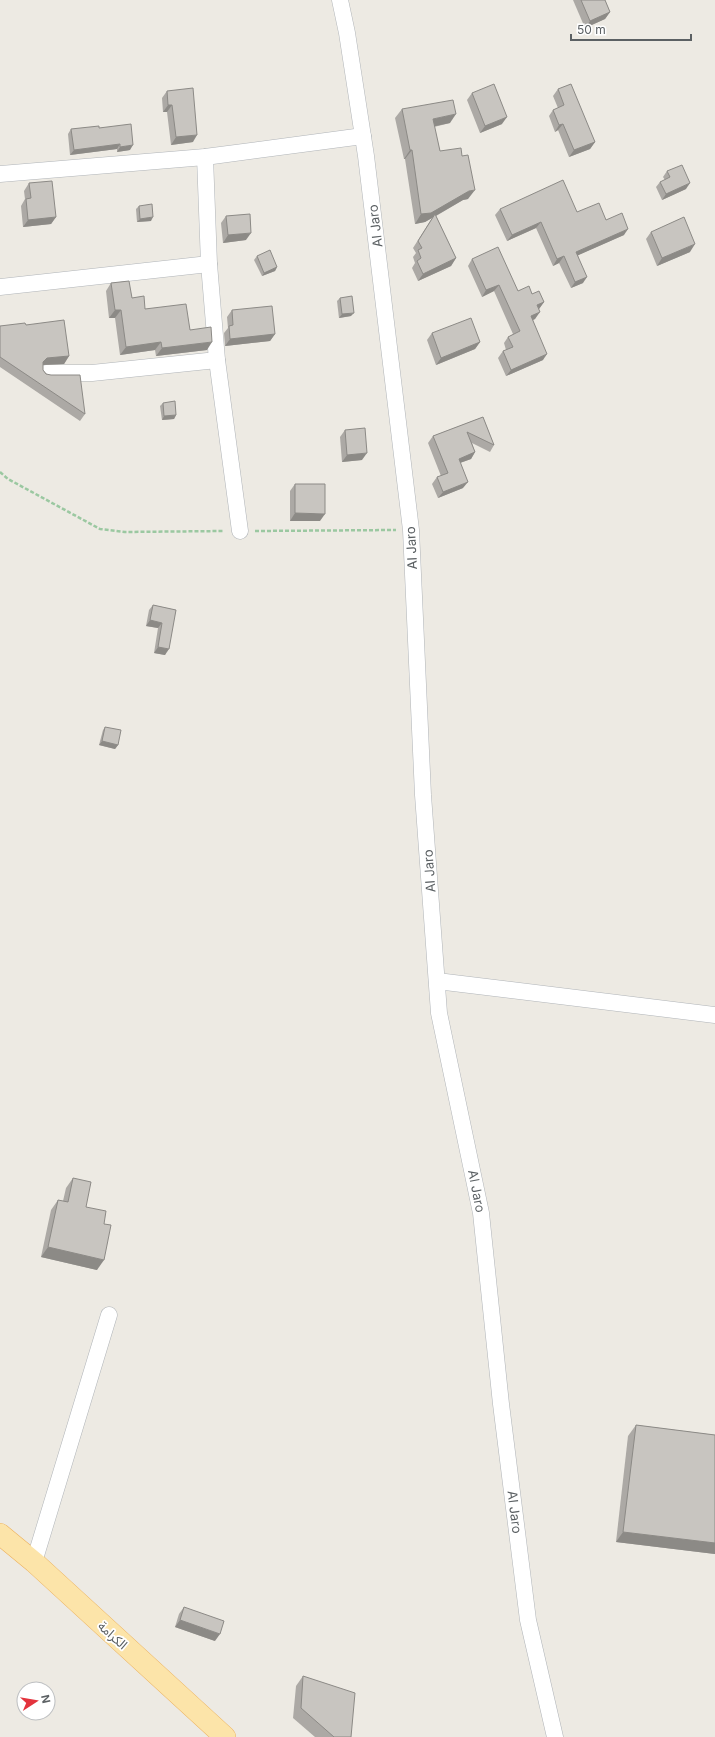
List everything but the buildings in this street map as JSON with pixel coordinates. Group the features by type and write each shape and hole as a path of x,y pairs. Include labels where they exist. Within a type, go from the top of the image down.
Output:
{"main road":[{"name":"الكرامة","path":"0,1534 34,1562 225,1737"}],"street":[{"name":"Al Jaro","path":"340,0 347,33 363,136 411,530 423,795 439,1013 482,1212 501,1404 528,1620 555,1737"},
{"path":"0,174 205,157 363,136"},
{"path":"205,157 209,264 217,360 240,531"},
{"path":"0,287 209,264"},
{"path":"46,373 92,373 217,360"},
{"path":"437,982 715,1015"},
{"path":"34,1562 109,1315"}],"path":[{"path":"0,472 8,479 100,529 125,532 411,530"}]}
